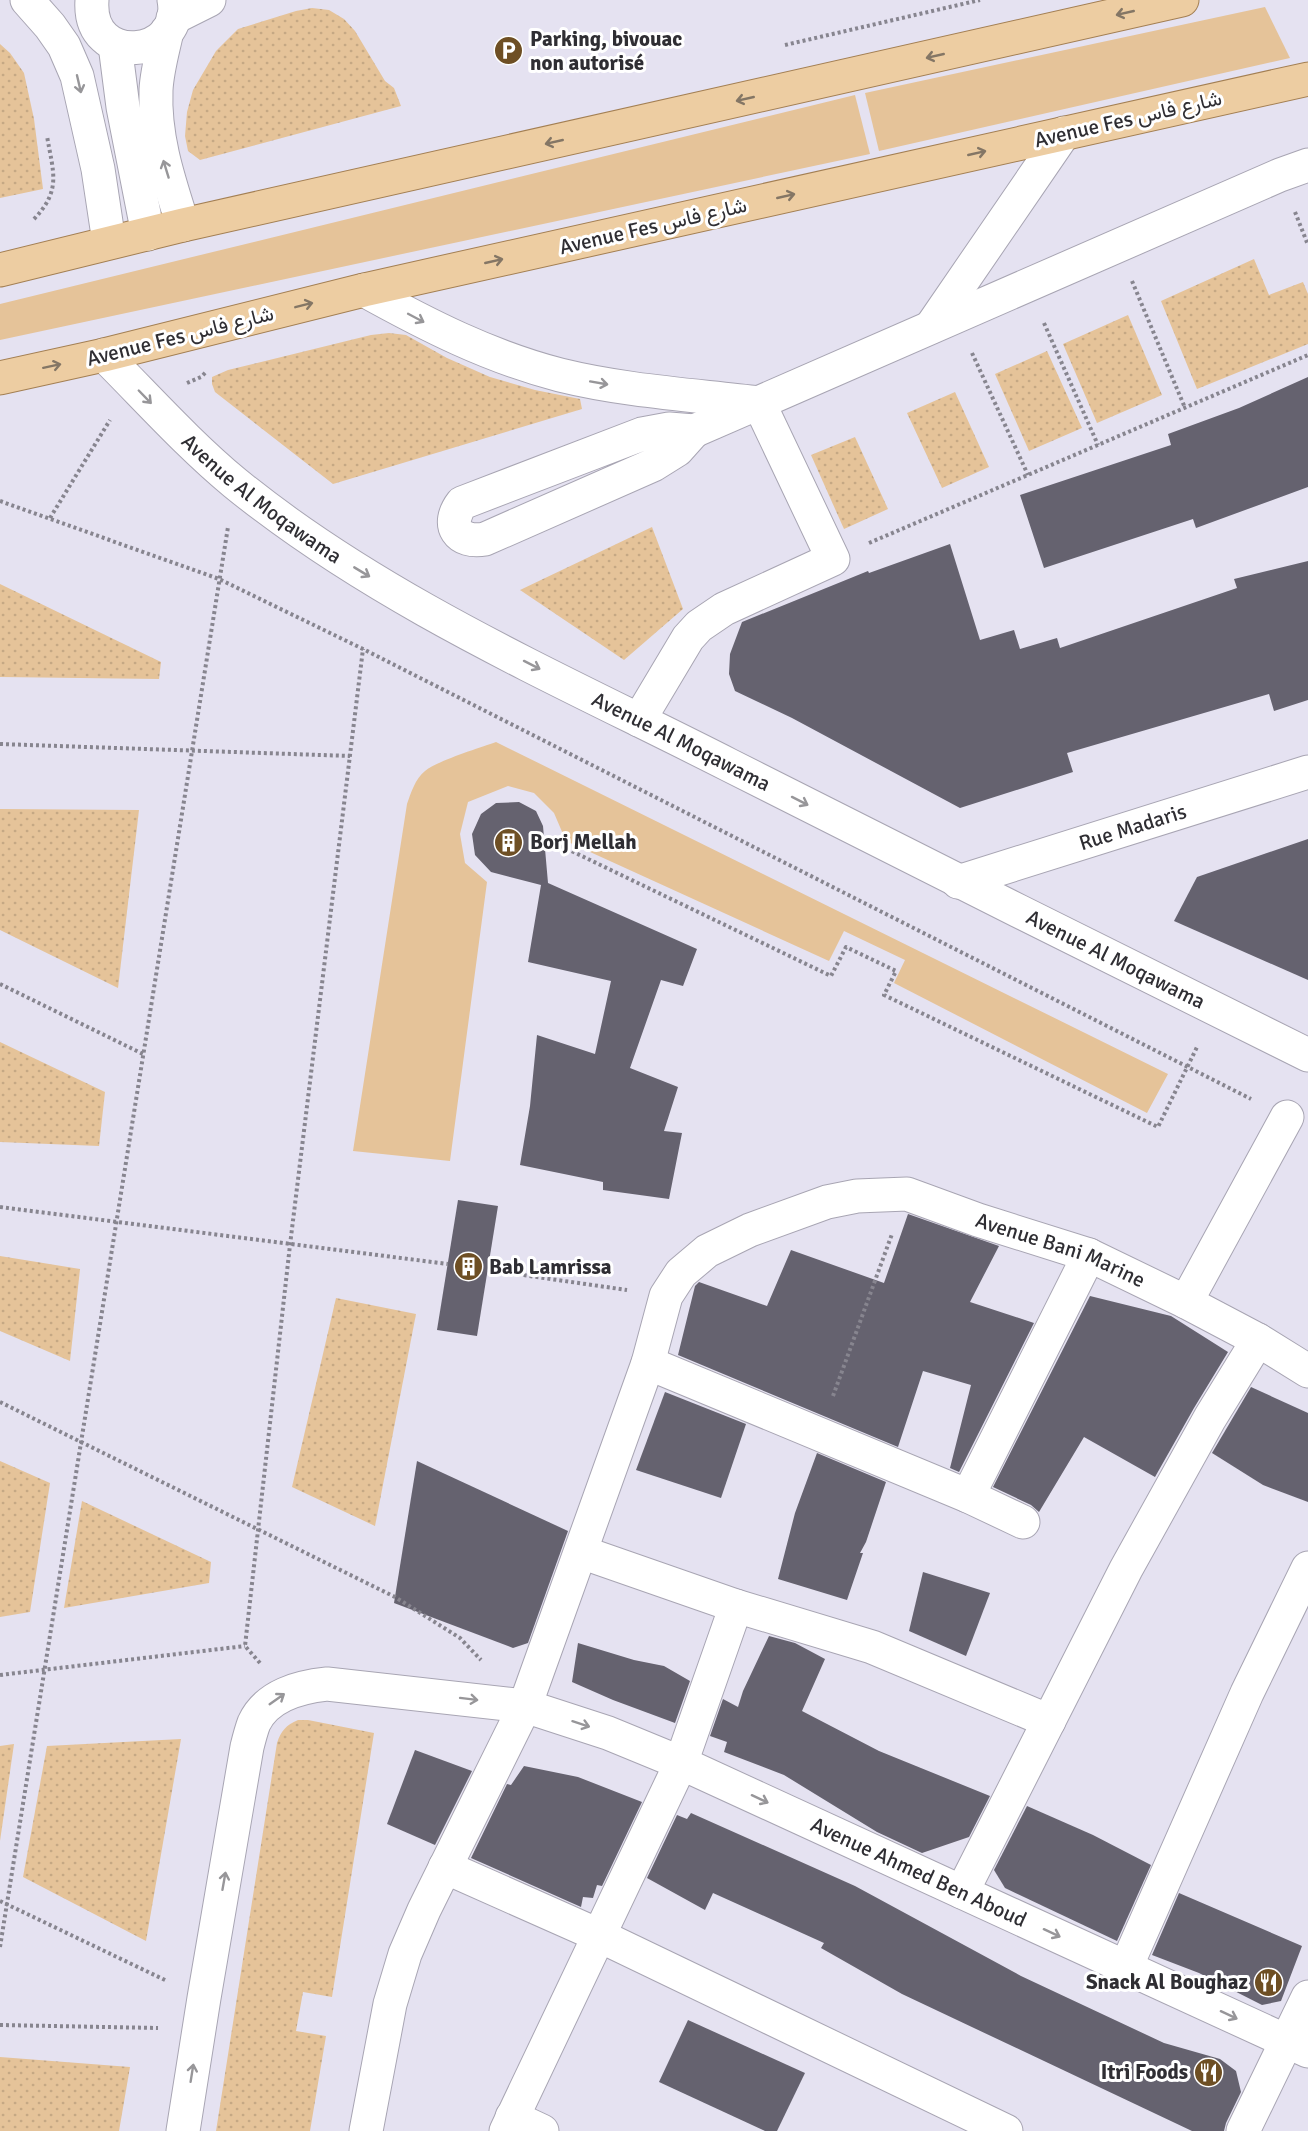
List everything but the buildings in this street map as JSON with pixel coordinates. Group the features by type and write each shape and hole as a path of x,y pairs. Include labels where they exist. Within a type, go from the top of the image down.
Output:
{"main road":[{"path":"0,270 183,225 1182,0"},
{"name":"Avenue Fes شارع فاس","path":"0,378 104,355 364,290 1308,79"}],"street":[{"path":"27,0 64,46 77,76 98,169 109,242"},
{"path":"100,23 129,49 144,48 156,41 171,16 209,0"},
{"path":"171,16 156,89 158,135 161,155 183,225"},
{"path":"64,46 100,23"},
{"path":"100,23 123,107 148,234"},
{"path":"944,322 1064,133"},
{"path":"694,431 669,429 642,434 462,503 454,513 454,526 461,537 473,541 485,539 653,465 677,450 694,431 1280,175 1308,165"},
{"path":"364,290 458,340 534,368 633,388 759,403"},
{"name":"Avenue Al Moqawama","path":"104,355 178,430 235,482 351,565 441,619 958,882 1308,1055"},
{"path":"639,720 688,638 699,626 724,609 833,559 759,403"},
{"name":"Rue Madaris","path":"958,882 1308,772"},
{"path":"1186,1302 1287,1117"},
{"name":"Avenue Bani Marine","path":"366,2131 390,2004 410,1943 525,1706 648,1363 666,1296 681,1273 707,1251 750,1230 827,1202 857,1196 907,1194 978,1220 1089,1255 1258,1340 1308,1371"},
{"path":"968,1496 1089,1255"},
{"path":"962,1892 1126,1569 1210,1418 1258,1340"},
{"path":"648,1363 968,1496 1023,1522"},
{"path":"581,1552 736,1606 872,1647 1048,1721"},
{"path":"1126,1966 1247,1693 1308,1568"},
{"path":"542,2131 509,2124 681,1763 736,1606"},
{"name":"Avenue Ahmed Ben Aboud","path":"183,2131 247,1747 254,1722 267,1706 286,1693 308,1686 327,1684 525,1706 608,1733 681,1763 1297,2046"},
{"path":"446,1867 598,1935 1006,2131"},
{"path":"1243,2131 1297,2046 1308,1997"}],"path":[{"path":"34,219 46,206 53,190 53,172 45,128"},
{"path":"1118,246 1185,408"},
{"path":"1027,285 1098,446"},
{"path":"944,322 1028,475"},
{"path":"833,559 1308,356"},
{"path":"0,1947 235,482"},
{"path":"0,501 219,579 363,649 1239,1092"},
{"path":"0,1675 245,1646 363,649"},
{"path":"0,744 350,756"},
{"path":"561,846 831,976 846,947 896,971 884,995 1158,1127 1216,1009"},
{"path":"0,984 143,1054"},
{"path":"819,1433 907,1194"},
{"path":"0,1207 448,1264"},
{"path":"488,1270 666,1296"},
{"path":"0,1402 395,1598 460,1638 525,1706"},
{"path":"0,1901 202,2014"},
{"path":"0,2025 202,2014"}],"shaded area":[{"path":"1265,7 1290,58 879,151 865,93"},
{"path":"312,8 329,10 344,19 355,31 385,81 394,88 401,106 200,160 188,151 185,136 187,112 193,90 216,51 238,29"},
{"path":"0,44 10,53 24,73 34,119 43,189 0,198"},
{"path":"855,95 870,154 0,340 0,304"},
{"path":"1254,259 1269,295 1303,282 1308,294 1308,344 1197,389 1161,301"},
{"path":"1128,315 1162,395 1097,423 1063,344"},
{"path":"389,333 406,335 447,358 490,377 535,390 580,399 582,409 333,484 215,392 212,384 212,377 228,370 371,335"},
{"path":"1047,351 1082,428 1029,451 995,374"},
{"path":"955,392 989,467 942,488 907,413"},
{"path":"855,437 888,509 844,529 811,455"},
{"path":"652,527 683,609 624,660 520,590"},
{"path":"0,584 161,662 159,679 0,677"},
{"path":"496,742 1168,1074 1147,1113 894,983 905,960 844,931 829,961 566,841 554,813 534,793 508,786 468,802 460,834 465,863 487,882 450,1161 353,1151 407,804 416,782 425,771 448,759"},
{"path":"0,809 139,810 118,988 0,930"},
{"path":"0,1042 105,1092 99,1146 0,1142"},
{"path":"0,1256 80,1269 70,1361 0,1331"},
{"path":"336,1298 416,1314 375,1526 292,1487"},
{"path":"0,1461 50,1483 30,1612 0,1617"},
{"path":"82,1501 211,1562 209,1583 64,1608"},
{"path":"298,1720 374,1733 332,1997 303,1992 296,2031 326,2036 310,2131 216,2131 277,1743 284,1729"},
{"path":"181,1739 146,1941 23,1877 47,1746"},
{"path":"14,1744 0,1841 0,1746"},
{"path":"0,2057 130,2067 119,2131 0,2131"}],"place":[{"name":"Parking, bivouac non autorisé","path":"509,51"},
{"name":"Borj Mellah","path":"509,842"},
{"name":"Bab Lamrissa","path":"468,1267"},
{"name":"Snack Al Boughaz","path":"1269,1982"},
{"name":"Itri Foods","path":"1209,2072"}]}
